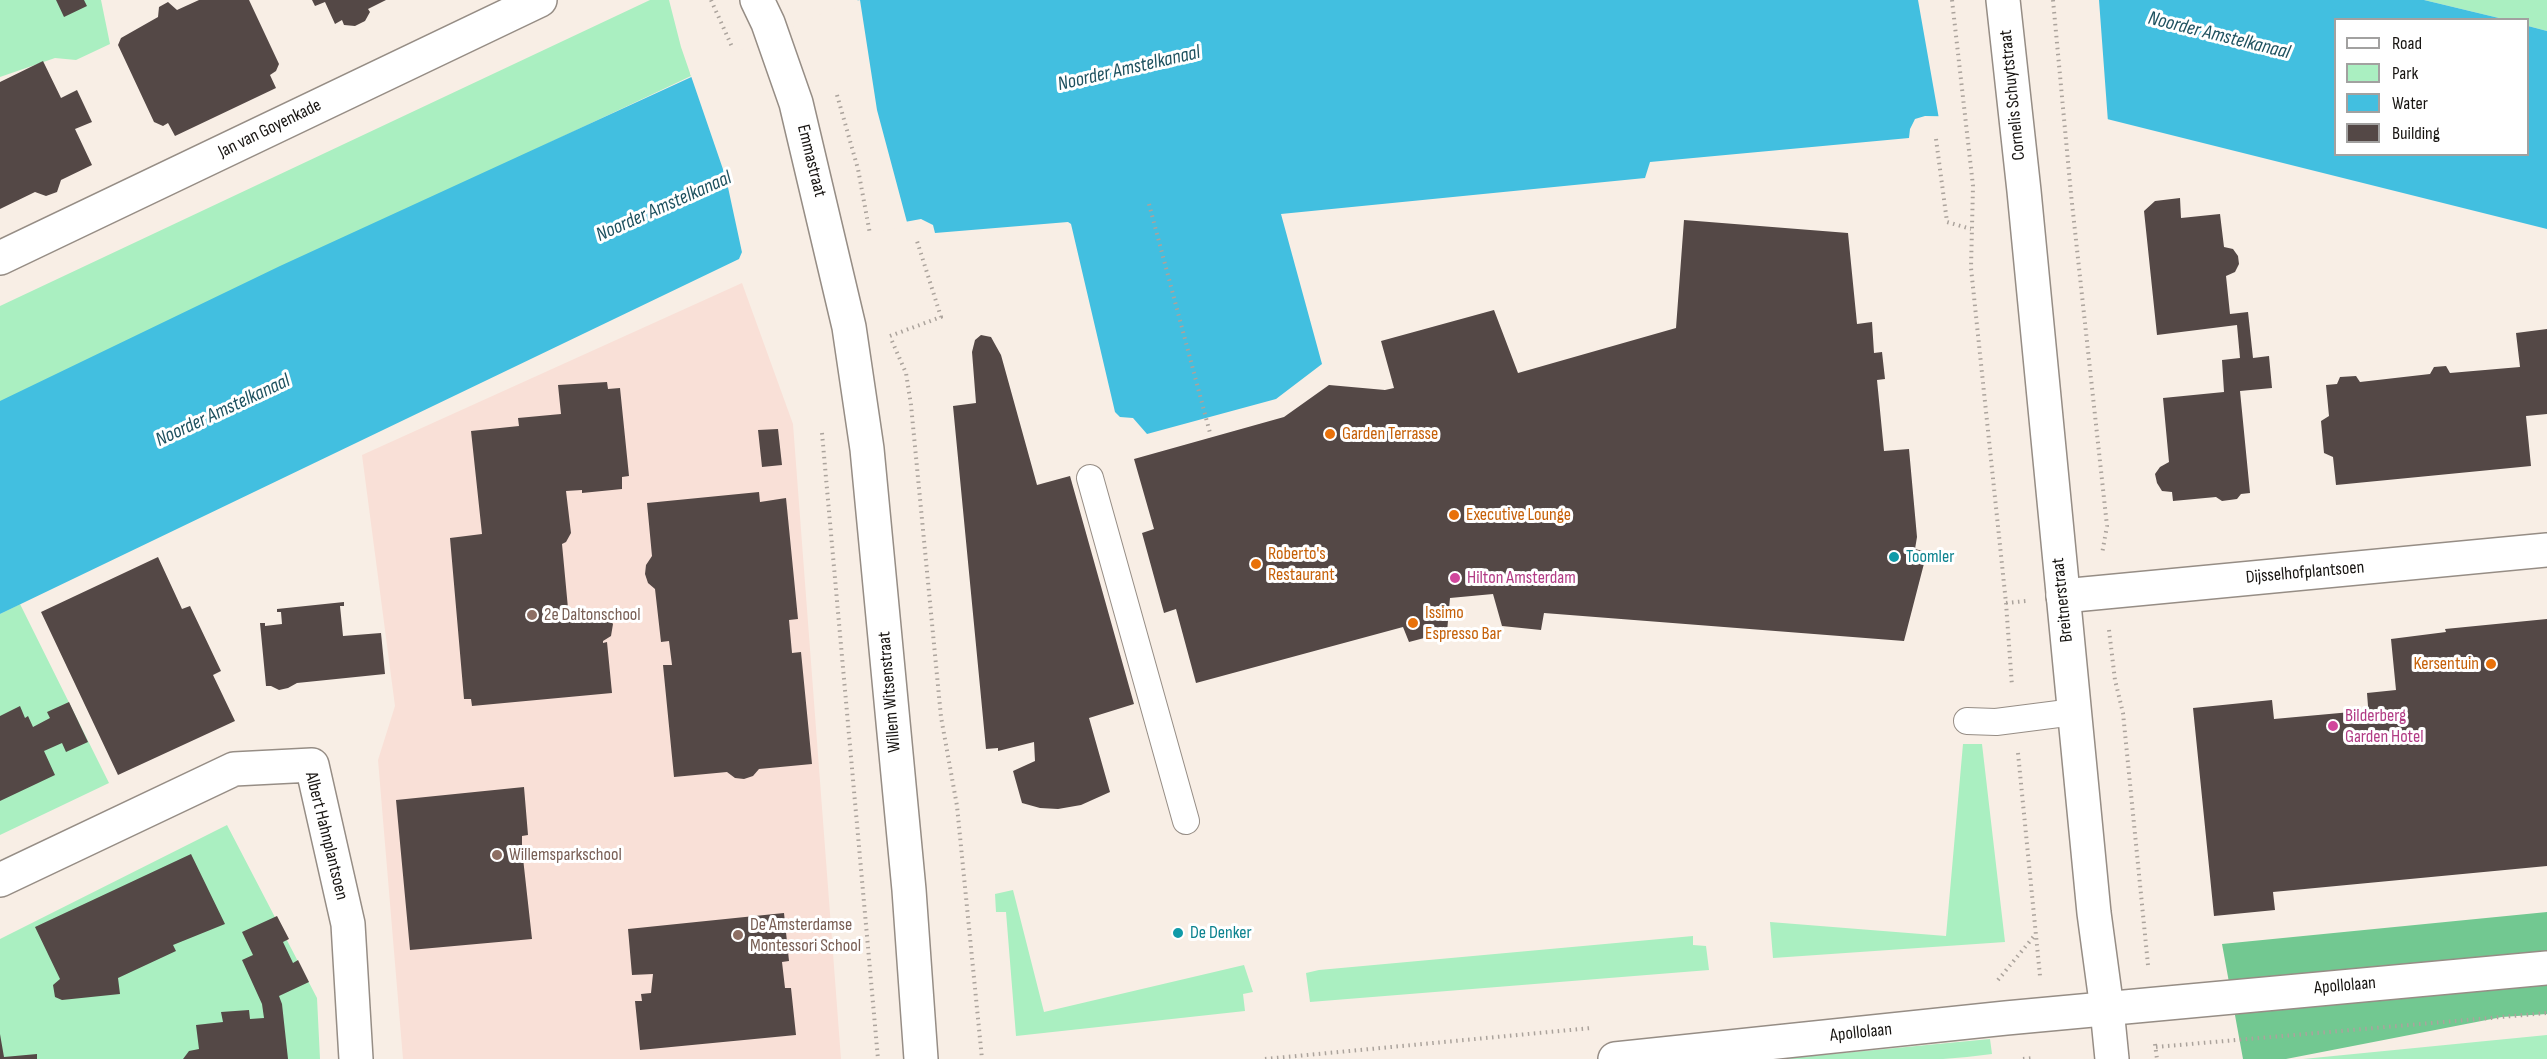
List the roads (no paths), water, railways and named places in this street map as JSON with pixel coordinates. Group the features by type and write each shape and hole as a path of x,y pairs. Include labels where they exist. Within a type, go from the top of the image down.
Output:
{"street":[{"name":"Jan van Goyenkade","path":"0,258 540,0"},
{"name":"Cornelis Schuytstraat","path":"2003,0 2024,191"},
{"name":"Emmastraat","path":"763,11 796,103 849,327"},
{"name":"Breitnerstraat","path":"2024,191 2094,913 2107,1009"},
{"name":"Willem Witsenstraat","path":"849,327 868,461 909,890 921,1059"},
{"name":"Dijsselhofplantsoen","path":"2063,596 2547,550"},
{"name":"Albert Hahnplantsoen","path":"0,880 234,769 312,765 348,924 356,1059"},
{"name":"Apollolaan","path":"1615,1059 2107,1009 2547,968"},
{"path":"2107,1009 2112,1059"}],"lane":[{"path":"1090,478 1186,821"},
{"path":"1966,721 1996,722 2074,712"}],"water":[{"name":"Noorder Amstelkanaal","path":"859,0 2424,0 2499,18 2334,18 2334,156 2529,156 2529,26 2547,31 2547,229 2107,119 1925,116 1915,119 1909,138 1650,162 1645,178 1281,214 1322,364 1276,399 1147,434 1133,418 1120,417 1115,412 1071,224 1068,222 935,233 933,225 921,219 742,252 739,259 0,614 0,401 280,266"}],"place":[{"name":"Garden Terrasse","path":"1330,434"},
{"name":"Executive Lounge","path":"1454,515"},
{"name":"Toomler","path":"1894,557"},
{"name":"Roberto's Restaurant","path":"1256,564"},
{"name":"Hilton Amsterdam","path":"1455,578"},
{"name":"2e Daltonschool","path":"532,615"},
{"name":"Issimo Espresso Bar","path":"1413,623"},
{"name":"Kersentuin","path":"2491,664"},
{"name":"Bilderberg Garden Hotel","path":"2333,726"},
{"name":"Willemsparkschool","path":"497,855"},
{"name":"De Denker","path":"1178,933"},
{"name":"De Amsterdamse Montessori School","path":"738,935"}]}
